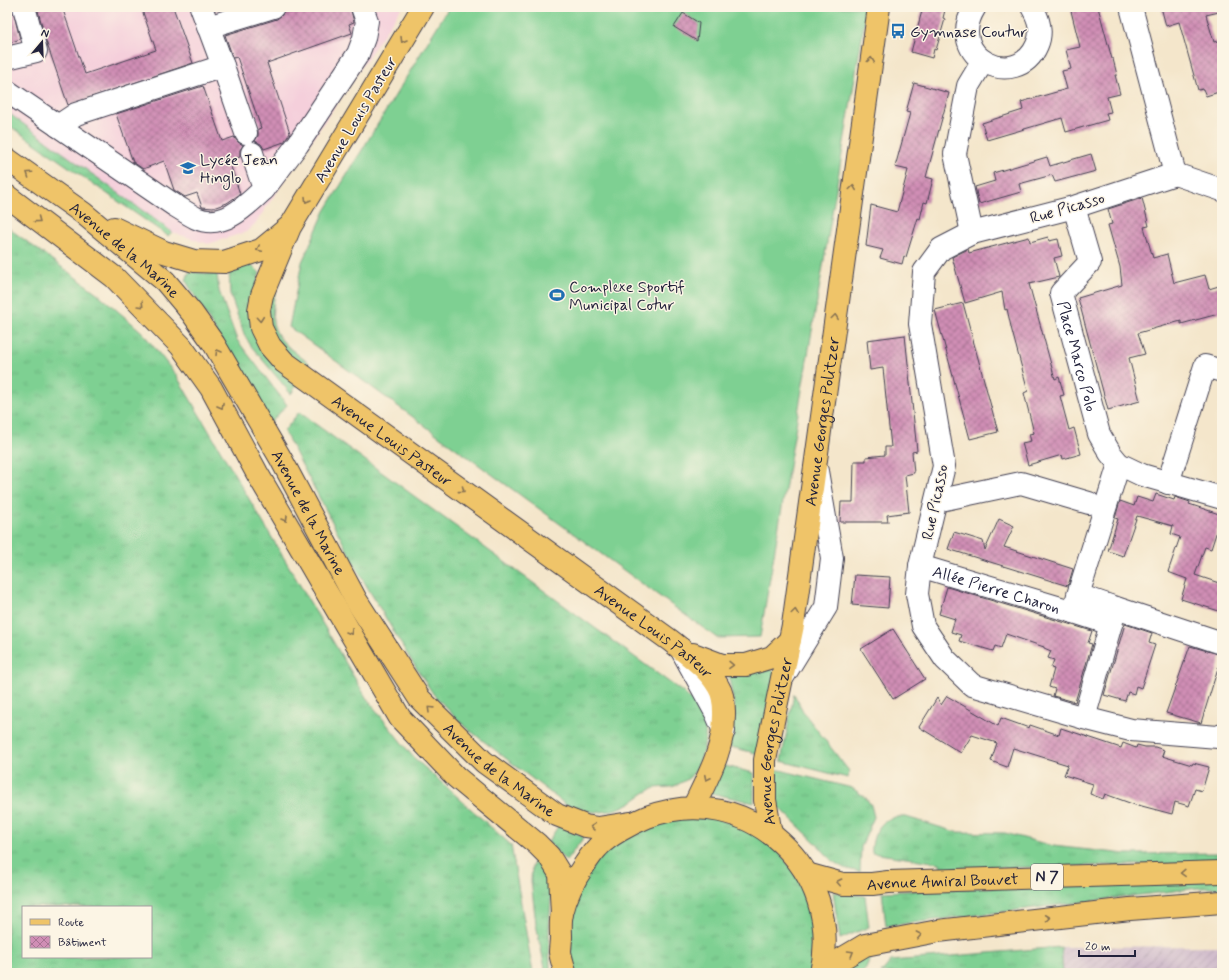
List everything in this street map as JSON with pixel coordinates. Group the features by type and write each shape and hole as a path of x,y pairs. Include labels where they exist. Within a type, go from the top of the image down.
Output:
{"main road":[{"name":"Avenue Louis Pasteur","path":"423,7 290,226 262,295 259,310 260,328 270,346 284,362 681,649 706,670 719,686 724,699 725,727 715,762 693,808"},
{"name":"Avenue Georges Politzer","path":"771,834 765,800 765,760 790,640 879,7"},
{"name":"Avenue de la Marine","path":"7,159 83,213 165,281 192,312 214,344 281,459 356,600 419,698 484,762 557,815 585,826 598,828 630,823"},
{"name":"Avenue de la Marine","path":"7,196 114,277 181,346 211,388 257,473 400,718 456,777 537,844 549,856 560,874 562,914"},
{"path":"83,213 164,252 194,261 224,262 261,250 290,226"},
{"path":"681,649 722,665 746,665 772,657 790,640"},
{"path":"565,973 560,952 562,914 576,877 594,852 599,846 630,823 661,812 693,808 720,811 747,820 771,834 792,852 808,874 817,894 823,915 826,937 821,973"},
{"name":"Avenue Amiral Bouvet","path":"808,874 844,884 872,884 888,882 1222,872"},
{"path":"827,973 843,958 865,945 938,931 1130,909 1222,902"}],"street":[{"path":"7,58 36,51 24,7"},
{"path":"201,7 223,66 264,189"},
{"path":"208,27 274,7"},
{"path":"7,92 174,205 196,218 209,221 226,219 244,208 264,189 298,144 358,54 364,38 367,21 362,7"},
{"path":"975,7 969,16 966,29 968,42 974,53 983,61 994,66 1005,67 1017,65 1027,59 1039,40 1040,28 1038,17 1032,7"},
{"path":"1131,7 1175,174 1222,190"},
{"path":"972,233 955,154 968,86 983,61"},
{"path":"58,126 76,114 223,66"},
{"name":"Rue Picasso","path":"1175,174 1074,207 972,233 942,249 924,272 920,324 944,466 920,566 917,594 923,626 944,659 972,685 1084,718 1131,730 1218,737 1222,735"},
{"name":"Place Marco Polo","path":"1074,207 1090,262 1061,293 1099,434 1110,453 1119,464"},
{"path":"1168,483 1205,366 1222,372"},
{"path":"782,680 826,607 832,558 815,462"},
{"path":"1076,604 1119,464 1142,475 1222,498"},
{"path":"936,501 1021,484 1089,503"},
{"name":"Allée Pierre Charon","path":"920,566 1076,604 1114,616"},
{"path":"1084,718 1114,616 1222,643"}],"shaded area":[{"name":"Lycée Jean Hinglo","path":"7,7 402,7 255,224 246,232 208,244 172,232 7,112"},
{"path":"1222,946 1222,973 1063,973 1061,947"}],"green space":[{"name":"Complexe Sportif Municipal Cotur","path":"449,7 867,7 760,637 717,638 289,327 302,262 325,211"},
{"path":"7,112 172,232 168,236 7,124"},
{"path":"7,227 97,293 142,332 176,375 367,699 413,757 511,845 533,973 7,973"},
{"path":"249,262 260,273 253,295 298,383 291,394 251,346 244,334 230,294 229,268"},
{"path":"189,272 217,274 219,291 237,340 287,405 270,423 186,281"},
{"path":"278,280 273,309 275,329 279,337 286,345 309,363 307,370 271,340 265,297"},
{"path":"299,412 684,693 702,714 705,729 702,756 695,771 690,777 674,786 652,789 628,804 616,809 601,812 587,811 565,804 464,726 434,695 409,657 363,580 284,431"},
{"path":"770,668 777,673 759,754 727,746 734,705 729,678 731,672"},
{"path":"794,694 804,713 849,771 848,778 781,761"},
{"path":"721,765 754,773 754,803 707,792"},
{"path":"780,770 852,788 865,797 871,805 874,817 861,847 860,872 844,868 832,861 819,846 777,805 773,790 775,771"},
{"path":"706,816 745,827 779,851 803,885 814,924 812,965 809,973 574,973 569,930 578,892 598,858 628,832 665,818"},
{"path":"895,817 906,817 956,832 1005,833 1053,846 1126,854 1222,853 1222,863 941,869 940,863 872,853 873,841 878,829 883,823"},
{"path":"559,825 584,837 566,861 548,842"},
{"path":"536,857 548,874 551,898 549,929 550,968 552,973 547,973 545,968 536,924 531,881 532,867"},
{"path":"1222,878 1222,888 1198,888 886,926 882,892"},
{"path":"833,892 865,896 869,927 840,939"},
{"path":"1061,947 1063,973 881,973 891,961"},
{"path":"872,951 866,969 862,973 837,973"}],"building":[{"path":"7,7 12,7 20,39 7,44"},
{"path":"37,7 62,7 85,74 156,50 141,7 173,7 193,63 68,105 46,41"},
{"path":"285,7 289,7 290,12 304,7 350,7 354,22 349,24 352,33 267,63 290,133 284,142 264,149 261,144 255,141 258,136 258,129 261,128 237,57 233,58 225,35 277,19 282,15"},
{"path":"923,7 934,7 945,10 943,18 945,19 936,50 934,49 932,58 911,52"},
{"path":"1070,7 1098,7 1113,59 1120,94 1107,97 1111,112 1106,113 1108,120 1066,132 1062,118 987,140 982,123 1023,110 1021,102 1067,89 1062,71 1071,69 1066,50 1080,47"},
{"path":"1161,7 1218,7 1219,12 1206,15 1214,42 1222,40 1222,91 1206,96 1203,89 1198,90 1179,22 1166,26"},
{"path":"683,13 699,23 697,41 674,27"},
{"path":"914,83 949,93 926,177 933,179 927,203 924,202 920,219 918,218 906,257 904,256 902,264 880,258 883,250 866,246 871,205 897,212 908,170 895,167 910,113 906,112"},
{"path":"203,86 222,141 234,137 243,145 240,150 240,157 229,161 240,194 227,203 213,208 202,207 197,193 185,197 174,190 164,161 143,169 133,162 116,114"},
{"path":"1091,154 1096,171 1055,182 1052,175 1019,184 1021,192 979,204 975,187 995,181 993,173 1047,157 1050,166"},
{"path":"1142,198 1149,226 1144,227 1153,258 1167,254 1174,283 1205,275 1209,289 1222,285 1222,313 1181,324 1181,321 1138,333 1145,354 1129,358 1140,401 1108,410 1078,298 1122,285 1120,267 1108,225 1112,224 1108,209"},
{"path":"1029,237 1030,242 1048,237 1049,241 1058,239 1062,256 1054,258 1059,277 1029,284 1055,379 1059,377 1064,395 1060,396 1069,430 1074,428 1081,454 1063,459 1062,455 1028,465 1022,443 1031,441 1029,434 1034,433 1024,393 1028,391 1007,309 1005,310 1002,292 965,303 952,257 968,249 969,253"},
{"path":"963,303 998,432 970,439 935,310"},
{"path":"905,335 917,451 912,452 914,473 905,475 909,512 887,515 888,522 840,522 841,502 853,502 854,461 866,461 866,457 885,455 885,447 891,447 883,368 870,370 867,340"},
{"path":"1156,494 1174,500 1175,497 1190,502 1189,504 1222,515 1211,549 1205,547 1195,575 1222,584 1222,612 1181,599 1187,579 1168,572 1180,537 1171,534 1173,526 1137,516 1123,556 1108,551 1118,519 1115,518 1120,501 1134,506 1137,497 1153,502"},
{"path":"999,519 1014,526 1004,547 1073,569 1068,586 948,549 954,532 983,541 985,550"},
{"path":"855,575 890,577 888,608 852,605"},
{"path":"947,587 1092,631 1088,643 1092,644 1075,702 1053,696 1055,689 1049,687 1054,669 1051,668 1054,660 1048,658 1051,651 1044,647 1006,634 1001,648 995,646 993,651 959,641 961,635 951,632 955,619 939,614"},
{"path":"1125,624 1152,633 1149,643 1155,645 1141,688 1136,686 1134,694 1128,692 1125,701 1104,695"},
{"path":"893,629 925,679 893,699 861,649"},
{"path":"1190,646 1222,655 1201,723 1166,713"},
{"path":"947,696 998,726 1001,718 1029,728 1030,725 1059,735 1061,728 1121,748 1123,743 1136,748 1137,745 1155,747 1164,750 1162,756 1192,765 1193,763 1209,767 1202,791 1195,789 1189,806 1175,802 1172,814 1138,806 1105,794 1103,799 1090,794 1093,784 1064,775 1068,765 1013,748 1007,767 991,761 997,743 972,735 961,753 919,727 937,698 941,705"}],"place":[{"name":"Gymnase Coutur","path":"898,31"},
{"name":"Lycée Jean Hinglo","path":"188,168"},
{"name":"Complexe Sportif Municipal Cotur","path":"557,295"}]}
